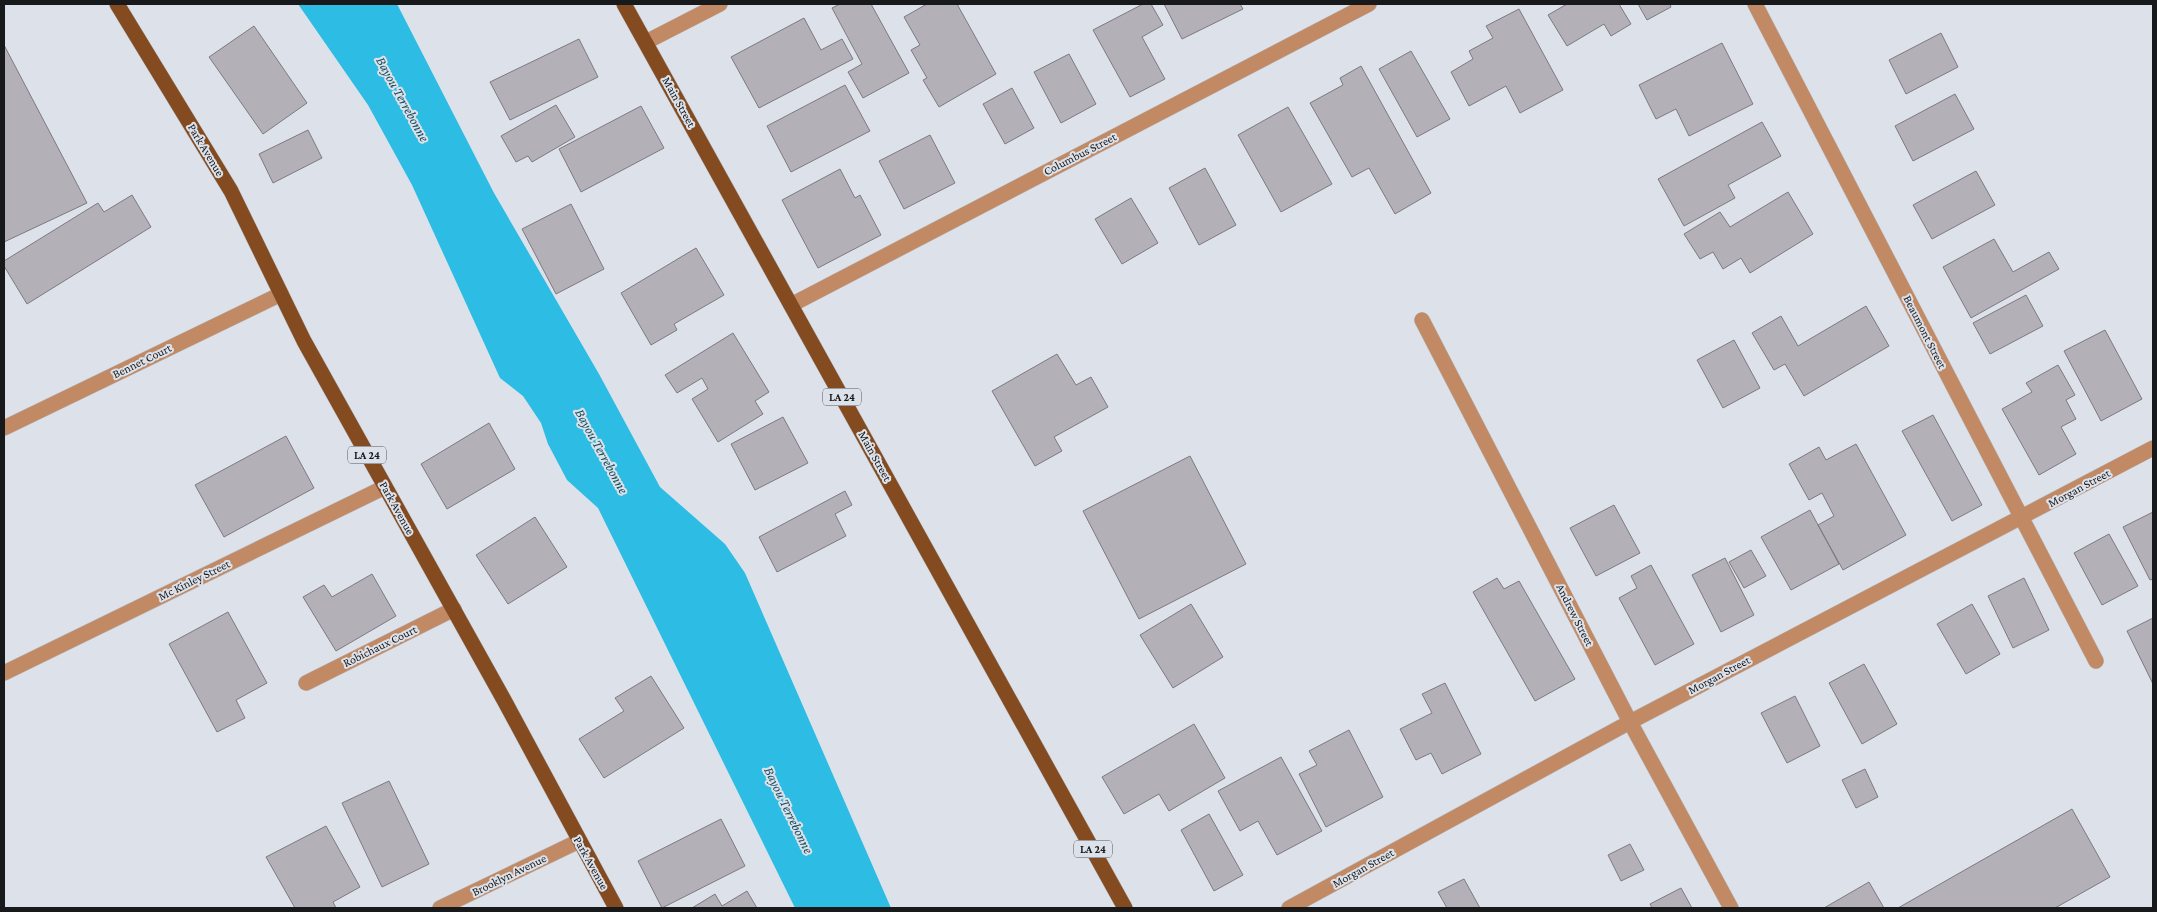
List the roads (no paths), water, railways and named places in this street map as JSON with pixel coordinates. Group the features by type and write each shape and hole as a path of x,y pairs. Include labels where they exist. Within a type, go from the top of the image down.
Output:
{"main road":[{"name":"Park Avenue","path":"117,4 231,191 304,341 454,609 616,908"},
{"name":"Main Street","path":"624,4 1125,908"}],"street":[{"path":"646,42 720,4"},
{"name":"Columbus Street","path":"791,305 1370,4"},
{"name":"Beaumont Street","path":"1755,4 2096,661"},
{"name":"Bennet Court","path":"4,428 281,294"},
{"name":"Andrew Street","path":"1422,320 1630,722 1731,908"},
{"name":"Morgan Street","path":"1289,908 1630,722 2153,448"},
{"name":"Mc Kinley Street","path":"4,673 385,487"},
{"name":"Robichaux Court","path":"306,683 454,609"},
{"name":"Brooklyn Avenue","path":"440,908 579,841"}],"water":[{"name":"Bayou Terrebonne","path":"298,4 397,4 494,193 599,374 660,487 725,544 745,573 891,908 795,908 598,508 567,480 548,444 541,423 523,396 500,378 412,185 368,105"}]}
